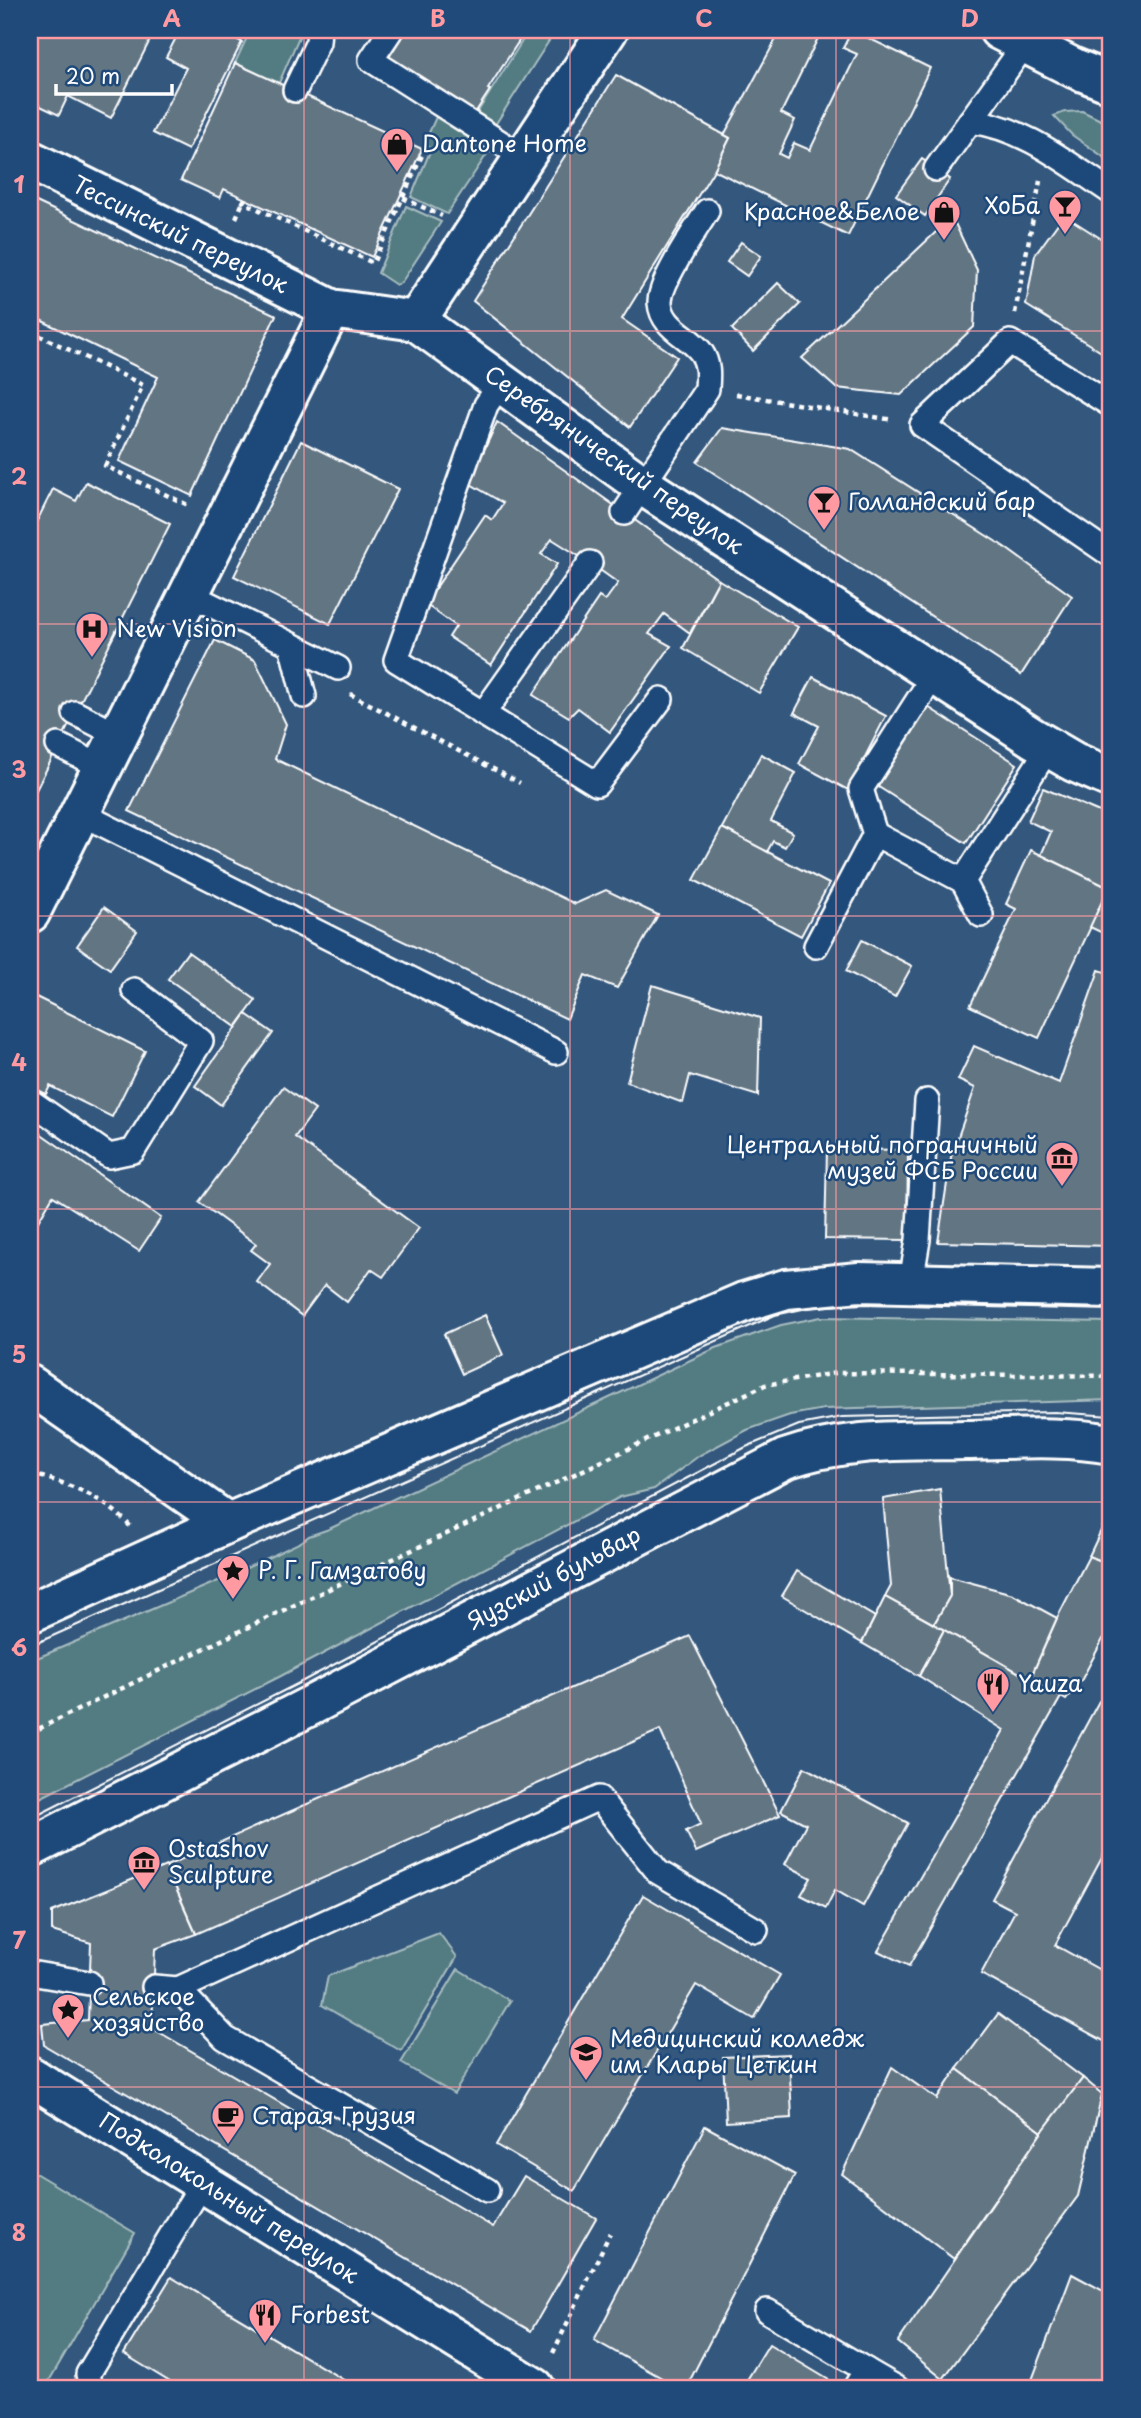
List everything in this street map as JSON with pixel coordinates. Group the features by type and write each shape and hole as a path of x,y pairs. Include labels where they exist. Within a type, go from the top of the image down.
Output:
{"street":[{"path":"416,321 608,30"},
{"path":"1006,36 1111,83"},
{"name":"Тессинский переулок","path":"30,160 331,309 416,321"},
{"path":"30,913 331,309"},
{"name":"Серебрянический переулок","path":"416,321 502,382 633,499 934,674 1074,762 1111,778"},
{"path":"30,1613 228,1523 744,1302 786,1289 826,1284 911,1282 1111,1288"},
{"path":"30,1385 228,1523"},
{"name":"Яузский бульвар","path":"31,1848 785,1459 853,1442 1044,1438 1111,1444"},
{"name":"Подколокольный переулок","path":"31,2076 533,2387"}],"lane":[{"path":"295,90 318,42 319,30"},
{"path":"391,30 371,60 523,158"},
{"path":"936,169 970,121 1006,36"},
{"path":"970,121 1003,127 1022,135 1111,192"},
{"path":"633,499 707,389 708,368 701,352 665,320 660,302 666,281 707,211"},
{"path":"1111,405 1010,342 922,425 1111,555"},
{"path":"502,382 486,405 396,660 597,785 661,699"},
{"path":"483,714 590,563"},
{"path":"188,594 338,668"},
{"path":"291,645 304,695"},
{"path":"934,674 861,789 875,834 963,881 981,915"},
{"path":"75,713 111,752"},
{"path":"58,745 111,752"},
{"path":"963,881 1049,747"},
{"path":"80,813 556,1052"},
{"path":"816,946 875,834"},
{"path":"30,1101 108,1156 133,1151 201,1041 134,990"},
{"path":"911,1282 918,1240 927,1101"},
{"path":"153,1987 178,1989 599,1798 658,1872 756,1930"},
{"path":"30,1973 89,1983"},
{"path":"178,1989 225,2038 487,2190"},
{"path":"91,2388 88,2374 203,2182"},
{"path":"767,2311 860,2379 897,2388"}],"path":[{"path":"1010,342 1046,149"},
{"path":"234,222 244,200 373,263 424,151"},
{"path":"403,198 437,214"},
{"path":"30,331 144,385 105,466 198,510"},
{"path":"707,389 866,415"},
{"path":"338,668 330,684 520,783"},
{"path":"30,1733 269,1617 765,1385 836,1373 1111,1376"},
{"path":"30,1474 94,1495 117,1511 138,1534"},
{"path":"533,2387 553,2354 610,2233"}],"green space":[{"path":"245,30 302,30 279,83 235,63 249,33"},
{"path":"529,30 556,30 495,125 477,113"},
{"path":"1082,111 1111,125 1111,162 1072,135 1054,116"},
{"path":"436,117 489,151 447,214 411,197 431,149 424,144"},
{"path":"406,206 441,222 401,283 396,285 378,273"},
{"path":"821,1317 1111,1322 1111,1400 824,1409 790,1415 747,1430 700,1455 654,1489 620,1497 279,1677 30,1803 30,1661 230,1576 309,1536 716,1348 781,1325"},
{"path":"439,1933 457,1957 401,2051 322,2005 328,1976"},
{"path":"458,1969 510,2001 454,2094 401,2063"},
{"path":"30,2170 135,2233 45,2388 30,2388"}],"building":[{"path":"30,30 155,30 111,118 68,96 59,115 30,101"},
{"path":"180,30 218,30 242,42 188,150 153,133 186,68 166,57"},
{"path":"406,30 526,30 475,113 389,57"},
{"path":"781,30 822,30 781,113 795,120 779,154 787,158 794,143 810,150 857,54 843,48 852,30 930,68 848,236 714,170 730,138 724,135"},
{"path":"235,63 422,149 372,257 224,189 220,198 181,180"},
{"path":"616,75 730,138 714,170 622,319 677,357 630,427 473,301"},
{"path":"922,159 950,179 925,216 896,195"},
{"path":"30,199 276,315 192,496 119,461 158,377 30,315"},
{"path":"1064,215 1111,245 1111,358 1026,305 1035,255"},
{"path":"952,217 977,270 974,327 901,395 836,388 802,358"},
{"path":"741,242 761,256 747,276 727,262"},
{"path":"778,283 800,304 753,351 732,329"},
{"path":"497,422 719,580 690,633 664,614 649,634 671,646 610,732 578,708 569,717 533,695 599,597 605,601 618,583 590,563 552,539 541,554 557,564 491,665 449,637 456,626 425,604 485,515 492,520 503,503 469,483"},
{"path":"722,428 850,449 1003,546 1072,596 1021,675 697,462"},
{"path":"301,441 398,489 330,624 234,576"},
{"path":"86,482 170,524 30,802 30,535 53,489 76,501"},
{"path":"719,580 798,627 759,693 683,648"},
{"path":"215,640 255,660 286,724 275,759 575,904 606,890 658,915 617,988 585,975 567,1019 129,811"},
{"path":"813,677 886,716 848,790 799,764 819,726 794,713"},
{"path":"928,707 1017,764 966,843 877,786"},
{"path":"761,754 796,773 771,821 793,833 785,847 773,841 767,852 722,828"},
{"path":"1043,788 1111,817 1109,888 1041,855 1051,832 1028,821"},
{"path":"722,828 829,884 801,936 694,880"},
{"path":"1031,850 1109,888 1039,1038 970,1006 1016,909 1006,904"},
{"path":"1111,882 1111,937 1090,927"},
{"path":"104,907 137,931 110,969 77,946"},
{"path":"862,940 912,966 895,997 846,971"},
{"path":"188,952 256,1000 236,1027 168,979"},
{"path":"1099,970 1111,974 1111,1246 938,1242 951,1157 975,1088 958,1080 974,1046 1059,1083"},
{"path":"652,985 760,1018 758,1096 690,1075 683,1103 627,1082"},
{"path":"36,997 145,1051 112,1117 50,1086 46,1094 30,1086 30,1010"},
{"path":"246,1014 273,1033 221,1105 195,1086"},
{"path":"283,1087 315,1110 295,1137 419,1228 383,1277 371,1269 347,1302 325,1285 302,1316 257,1282 270,1264 251,1250 256,1244 199,1202"},
{"path":"30,1126 161,1218 139,1251 53,1196 30,1235"},
{"path":"827,1149 908,1150 907,1240 825,1239"},
{"path":"485,1315 503,1355 462,1374 444,1334"},
{"path":"940,1489 950,1596 934,1624 885,1597 891,1586 883,1499"},
{"path":"1111,1509 1111,1565 1089,1556"},
{"path":"1089,1556 1111,1565 1111,1624 1082,1679 1066,1700 1030,1679"},
{"path":"797,1571 875,1617 862,1643 782,1596"},
{"path":"950,1577 1013,1594 1057,1618 1030,1679 934,1624 950,1596"},
{"path":"885,1597 944,1630 919,1676 862,1643"},
{"path":"944,1630 1061,1697 909,1966 878,1951 1004,1730 919,1676"},
{"path":"690,1636 780,1815 696,1852 686,1831 701,1824 660,1730 196,1934 166,1866"},
{"path":"1099,1701 1111,1707 1111,1841 1055,1945 1111,1976 1111,2045 981,1974 1015,1911 992,1899"},
{"path":"804,1767 908,1823 863,1906 835,1890 826,1908 801,1895 811,1878 785,1864 806,1824 781,1811"},
{"path":"166,1866 196,1934 155,1949 152,2028 493,2227 524,2176 596,2218 531,2331 44,2045 42,2024 88,2020 91,1943 52,1931 52,1912"},
{"name":"Медицинский колледж им. Клары Цеткин","path":"643,1895 780,1975 754,2019 696,1985 574,2191 496,2145"},
{"path":"998,2014 1083,2078 1042,2132 957,2069"},
{"path":"789,2054 792,2118 726,2122 723,2057"},
{"path":"892,2067 937,2099 957,2069 1042,2132 954,2259 842,2174"},
{"path":"1083,2078 1102,2094 1078,2196 943,2379 898,2342 1042,2132"},
{"path":"705,2126 795,2175 686,2388 680,2388 594,2340"},
{"path":"1072,2274 1111,2295 1111,2388 1029,2388"},
{"path":"171,2277 357,2388 180,2388 124,2354"},
{"path":"769,2344 829,2380 824,2388 742,2388"}],"tram line":[{"path":"30,1646 775,1315 812,1307 863,1304 1111,1310"},
{"path":"30,1819 301,1682 746,1447 799,1425 842,1417 1055,1412 1111,1416"}],"place":[{"name":"Dantone Home","path":"397,174"},
{"name":"ХоБа","path":"1065,236"},
{"name":"Красное&Белое","path":"944,242"},
{"name":"Голландский бар","path":"824,532"},
{"name":"New Vision","path":"92,659"},
{"name":"Центральный пограничный музей ФСБ России","path":"1062,1188"},
{"name":"Р. Г. Гамзатову","path":"233,1601"},
{"name":"Yauza","path":"993,1714"},
{"name":"Ostashov Sculpture","path":"144,1892"},
{"name":"Сельское хозяйство","path":"68,2040"},
{"name":"Медицинский колледж им. Клары Цеткин","path":"586,2082"},
{"name":"Старая Грузия","path":"228,2146"},
{"name":"Forbest","path":"265,2345"}]}
